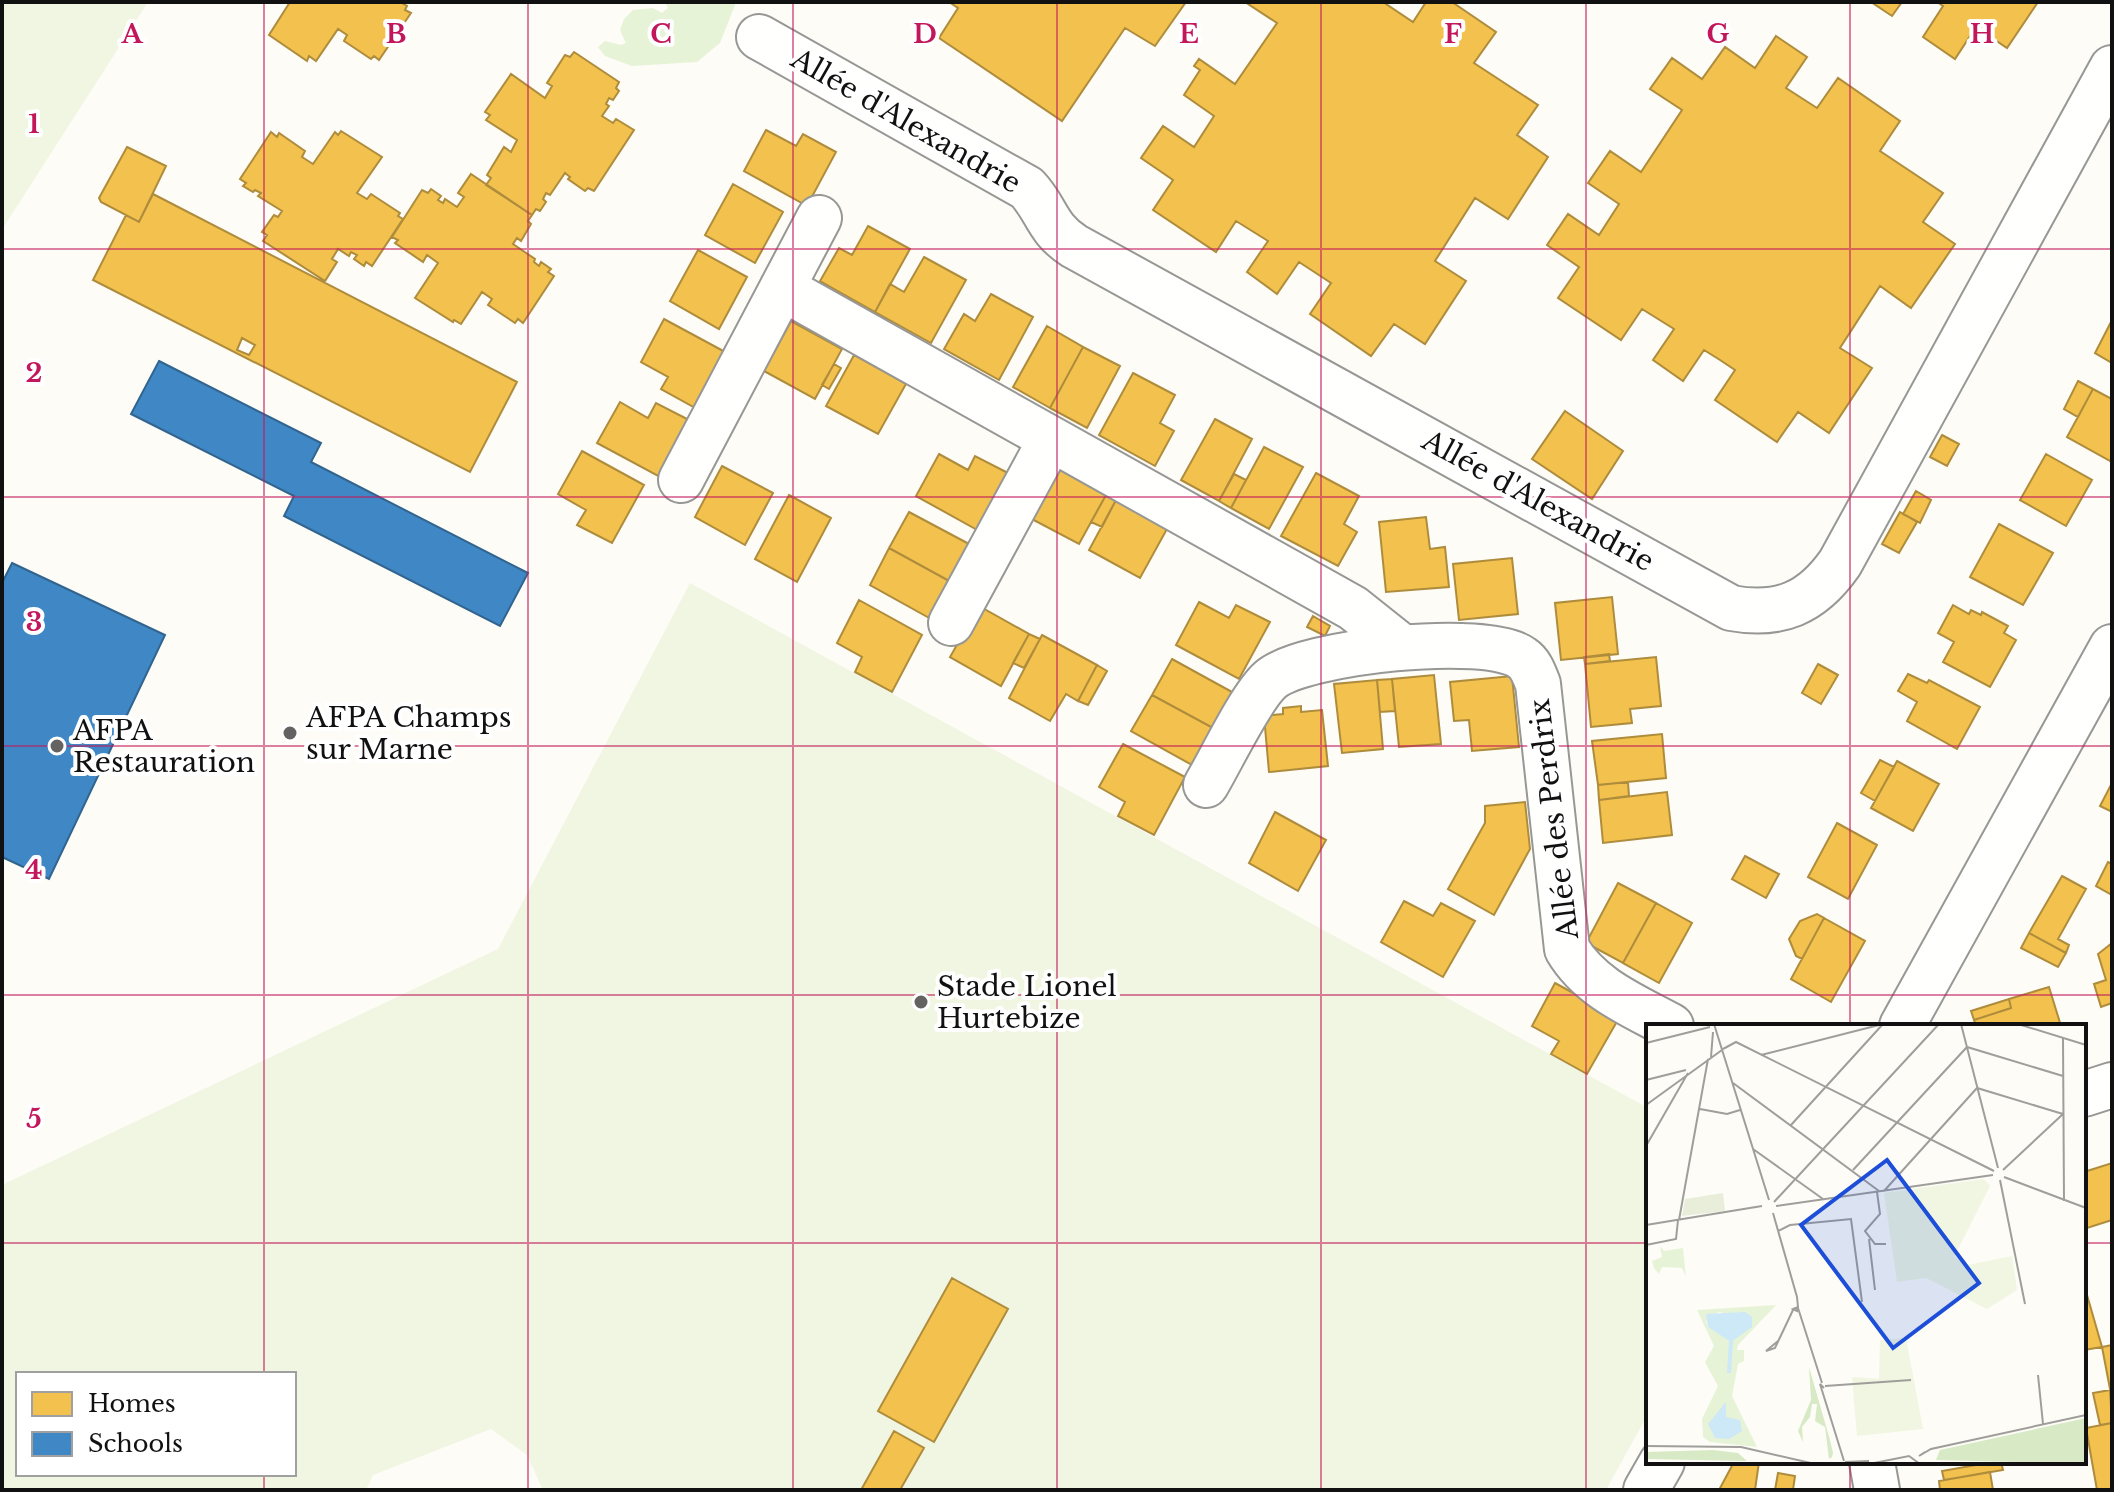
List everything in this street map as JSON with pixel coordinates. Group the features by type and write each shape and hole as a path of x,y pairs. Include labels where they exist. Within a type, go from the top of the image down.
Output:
{"street":[{"name":"Allée d'Alexandrie","path":"759,37 1027,188 1048,223 1074,246 1731,608 1749,611 1770,611 1806,598 1825,584 1840,563 2112,68"},
{"path":"681,480 819,218"},
{"path":"782,288 1353,608 1402,647"},
{"path":"951,623 999,574 1051,439"},
{"name":"Allée des Perdrix","path":"1206,785 1269,680 1288,669 1314,661 1402,647 1481,647 1522,657 1532,668 1538,684 1567,949 1578,967 1603,989 1667,1024"},
{"path":"1903,1024 2112,647"},
{"path":"2086,1093 2112,1085"},
{"path":"1646,1490 1661,1464"},
{"path":"1872,1464 1877,1490"}],"green space":[{"path":"2,2 148,2 3,228 2,228"},
{"path":"665,2 735,2 735,5 720,43 697,62 632,66 605,56 598,47 605,41 621,45 626,43 620,30 624,19 633,10 653,8 662,13 668,8"},
{"name":"Stade Lionel Hurtebize","path":"690,583 1646,1107 1646,1418 1606,1490 543,1490 527,1455 491,1429 373,1475 366,1490 2,1490 2,1185 498,949"}],"building: Homes":[{"path":"290,2 400,2 411,13 379,60 374,56 371,59 344,41 347,35 338,29 316,61 309,56 307,61 269,35"},
{"path":"949,2 1186,2 1155,46 1125,28 1062,121 939,38 958,8"},
{"path":"1245,2 1383,2 1413,22 1426,2 1452,2 1496,32 1474,63 1538,105 1517,135 1548,157 1508,219 1475,198 1435,261 1466,281 1425,344 1394,324 1371,356 1310,314 1331,283 1299,262 1277,294 1247,272 1268,241 1236,221 1216,252 1153,210 1173,180 1141,158 1163,126 1194,147 1214,116 1184,95 1200,70 1194,66 1199,59 1235,84 1277,23"},
{"path":"1871,2 1902,2 1892,16"},
{"path":"1937,2 2038,2 2007,48 1976,27 1955,59 1923,37 1943,6"},
{"path":"1776,36 1807,57 1786,88 1817,108 1838,78 1900,121 1880,151 1943,193 1923,222 1955,244 1911,308 1880,286 1840,348 1872,368 1829,433 1798,412 1777,442 1715,400 1735,370 1720,360 1704,350 1683,381 1653,360 1674,329 1642,309 1621,340 1558,298 1579,267 1547,245 1568,214 1599,235 1619,204 1588,183 1610,151 1641,172 1682,110 1650,89 1672,58 1702,79 1725,47 1755,68"},
{"path":"574,52 619,82 616,88 619,91 613,100 609,98 606,104 609,106 602,116 613,123 616,119 634,130 594,191 588,188 585,191 568,179 570,177 565,173 550,195 546,193 543,199 546,202 540,211 536,209 532,215 486,185 491,178 487,175 504,147 511,152 517,140 486,120 490,115 485,112 511,74 545,98 552,86 547,83 565,55 570,57"},
{"path":"766,130 796,146 803,134 836,152 807,206 744,171"},
{"path":"341,131 382,157 357,193 367,199 371,194 400,213 398,216 403,219 372,266 366,262 364,266 354,259 357,255 351,252 349,256 338,249 332,259 337,262 325,281 263,241 267,235 262,232 274,215 278,217 282,211 258,196 261,193 243,186 246,183 240,179 271,132 277,137 279,133 305,151 302,157 313,164 335,132 338,135"},
{"path":"127,147 166,166 139,222 101,202 99,198"},
{"path":"471,174 532,215 528,221 531,224 521,241 517,238 513,244 535,259 539,266 541,262 551,269 548,272 554,276 523,323 518,319 515,323 488,305 492,299 482,292 461,324 415,298 438,263 427,255 423,262 395,243 398,240 392,237 422,190 428,193 431,189 441,196 438,200 443,203 445,199 457,207 464,197 458,193"},
{"path":"733,184 783,212 755,263 705,235"},
{"path":"153,194 517,382 470,472 93,280 126,215 139,222","holes":["242,338 255,345 249,355 237,350"]},
{"path":"868,226 910,249 875,312 820,281 839,248 852,255"},
{"path":"698,250 747,277 719,329 670,301"},
{"path":"924,257 966,280 931,343 875,312 890,284 904,292"},
{"path":"991,294 1033,317 999,380 944,349 964,314 975,321"},
{"path":"664,319 727,353 697,409 661,389 668,377 641,362"},
{"path":"791,321 842,349 815,399 764,371"},
{"path":"2112,323 2112,363 2095,353"},
{"path":"1047,326 1083,347 1050,408 1013,387"},
{"path":"1083,347 1120,366 1087,428 1050,408"},
{"path":"854,355 906,384 878,434 826,406"},
{"path":"834,364 841,368 829,389 822,385"},
{"path":"1133,373 1175,395 1160,423 1174,431 1155,466 1099,435"},
{"path":"2078,381 2093,389 2078,417 2064,409"},
{"path":"2093,389 2112,399 2112,462 2067,437"},
{"path":"620,402 648,418 656,403 691,421 660,477 597,443"},
{"path":"1565,411 1623,451 1592,499 1532,459"},
{"path":"1215,419 1252,439 1219,501 1181,480"},
{"path":"1942,435 1959,444 1947,466 1930,457"},
{"path":"1264,447 1303,467 1269,529 1231,508"},
{"path":"582,451 644,485 612,543 577,525 586,510 558,494"},
{"path":"939,454 968,470 975,456 1010,474 979,531 916,496"},
{"path":"2046,454 2092,480 2066,526 2020,500"},
{"path":"722,466 773,493 745,545 695,517"},
{"path":"1055,467 1106,495 1079,544 1028,517"},
{"path":"1316,473 1359,496 1344,524 1357,532 1338,566 1281,536"},
{"path":"1234,474 1246,480 1231,508 1219,501"},
{"path":"1916,491 1931,500 1920,523 1903,514"},
{"path":"789,495 831,518 797,582 755,559"},
{"path":"1106,495 1116,500 1102,527 1091,522"},
{"path":"1116,500 1167,529 1140,578 1089,550"},
{"path":"909,512 971,545 951,582 889,548"},
{"path":"1900,512 1917,522 1899,553 1882,544"},
{"path":"1426,517 1430,549 1445,547 1449,587 1386,592 1379,522"},
{"path":"1999,524 2053,553 2023,605 1970,577"},
{"path":"889,548 951,582 931,619 870,585"},
{"path":"1512,558 1518,614 1459,620 1453,564"},
{"path":"1612,597 1618,654 1561,660 1555,603"},
{"path":"859,600 922,635 892,692 855,672 862,657 837,643"},
{"path":"1199,602 1229,618 1236,605 1270,622 1239,679 1176,645"},
{"path":"1953,605 1969,614 1971,610 1981,615 1982,612 2008,626 2004,633 2016,640 1990,687 1943,662 1954,642 1938,633"},
{"path":"979,606 1029,634 1001,686 950,657"},
{"path":"1313,616 1330,626 1325,636 1307,627"},
{"path":"1029,634 1040,639 1024,668 1013,663"},
{"path":"1042,635 1097,665 1078,701 1066,694 1050,721 1009,698"},
{"path":"1609,654 1610,661 1585,664 1584,657"},
{"path":"1656,657 1661,706 1630,709 1632,723 1591,727 1585,664"},
{"path":"1172,659 1232,692 1213,728 1152,695"},
{"path":"1818,664 1838,675 1821,704 1802,693"},
{"path":"1097,665 1107,671 1088,705 1078,701"},
{"path":"1908,674 1927,683 1929,680 1980,707 1957,749 1907,721 1917,702 1898,691"},
{"path":"1434,675 1441,744 1399,747 1392,679"},
{"path":"1512,676 1519,747 1472,751 1469,720 1454,721 1450,682"},
{"path":"1392,679 1395,711 1380,712 1377,680"},
{"path":"1377,680 1383,749 1342,753 1334,684"},
{"path":"1152,695 1213,728 1192,765 1131,731"},
{"path":"1301,706 1301,712 1322,710 1328,766 1269,772 1264,716 1283,714 1283,708"},
{"path":"1662,734 1666,778 1598,785 1592,741"},
{"path":"1123,744 1185,777 1154,835 1118,816 1125,802 1099,787"},
{"path":"1880,760 1894,767 1875,801 1861,793"},
{"path":"1897,761 1939,784 1913,831 1871,808"},
{"path":"1628,782 1629,796 1599,800 1598,785"},
{"path":"2112,783 2112,812 2100,806"},
{"path":"1667,792 1672,835 1603,843 1599,800"},
{"path":"1525,802 1530,849 1494,915 1448,889 1485,823 1485,806"},
{"path":"1275,812 1326,840 1298,891 1249,863"},
{"path":"1837,823 1877,845 1848,899 1808,877"},
{"path":"1745,856 1779,874 1766,898 1732,879"},
{"path":"2108,862 2112,864 2112,895 2096,886"},
{"path":"2062,876 2086,889 2058,939 2069,945 2066,953 2029,933"},
{"path":"1618,883 1656,903 1623,963 1586,943"},
{"path":"1404,901 1433,916 1441,903 1475,921 1443,977 1381,942"},
{"path":"1656,903 1692,923 1659,983 1623,963"},
{"path":"1817,914 1824,918 1802,959 1796,956 1789,939 1800,921"},
{"path":"1824,918 1865,941 1831,1002 1791,979"},
{"path":"2029,933 2066,953 2058,967 2021,948"},
{"path":"2112,943 2112,1003 2101,1007 2094,984 2106,980 2098,954"},
{"path":"1555,983 1619,1018 1587,1074 1551,1054 1559,1041 1532,1026"},
{"path":"2049,987 2060,1024 1975,1024 1974,1020 2011,1008 2009,999"},
{"path":"2009,999 2011,1008 1974,1020 1971,1011"},
{"path":"2112,1163 2112,1220 2086,1228 2086,1169"},
{"path":"952,1278 1008,1309 934,1442 878,1411"},
{"path":"2086,1291 2102,1347 2086,1350"},
{"path":"2112,1345 2112,1388 2110,1389 2102,1347"},
{"path":"2110,1390 2112,1423 2100,1425 2093,1393"},
{"path":"2112,1423 2112,1490 2097,1490 2086,1428"},
{"path":"894,1431 924,1448 900,1490 861,1490"},
{"path":"1733,1464 1759,1464 1755,1490 1719,1490"},
{"path":"1982,1464 2002,1464 2003,1470 1944,1480 1942,1471"},
{"path":"1990,1472 1993,1490 1940,1490 1939,1481"},
{"path":"1778,1473 1795,1476 1793,1490 1775,1490"}],"building: Schools":[{"path":"159,361 321,443 311,462 528,573 500,626 284,516 294,496 131,414"},
{"name":"AFPA Restauration","path":"12,563 165,635 49,879 2,857 2,583"}],"place":[{"name":"AFPA Champs sur Marne","path":"290,733"},
{"name":"AFPA Restauration","path":"57,746"},
{"name":"Stade Lionel Hurtebize","path":"921,1002"}]}
